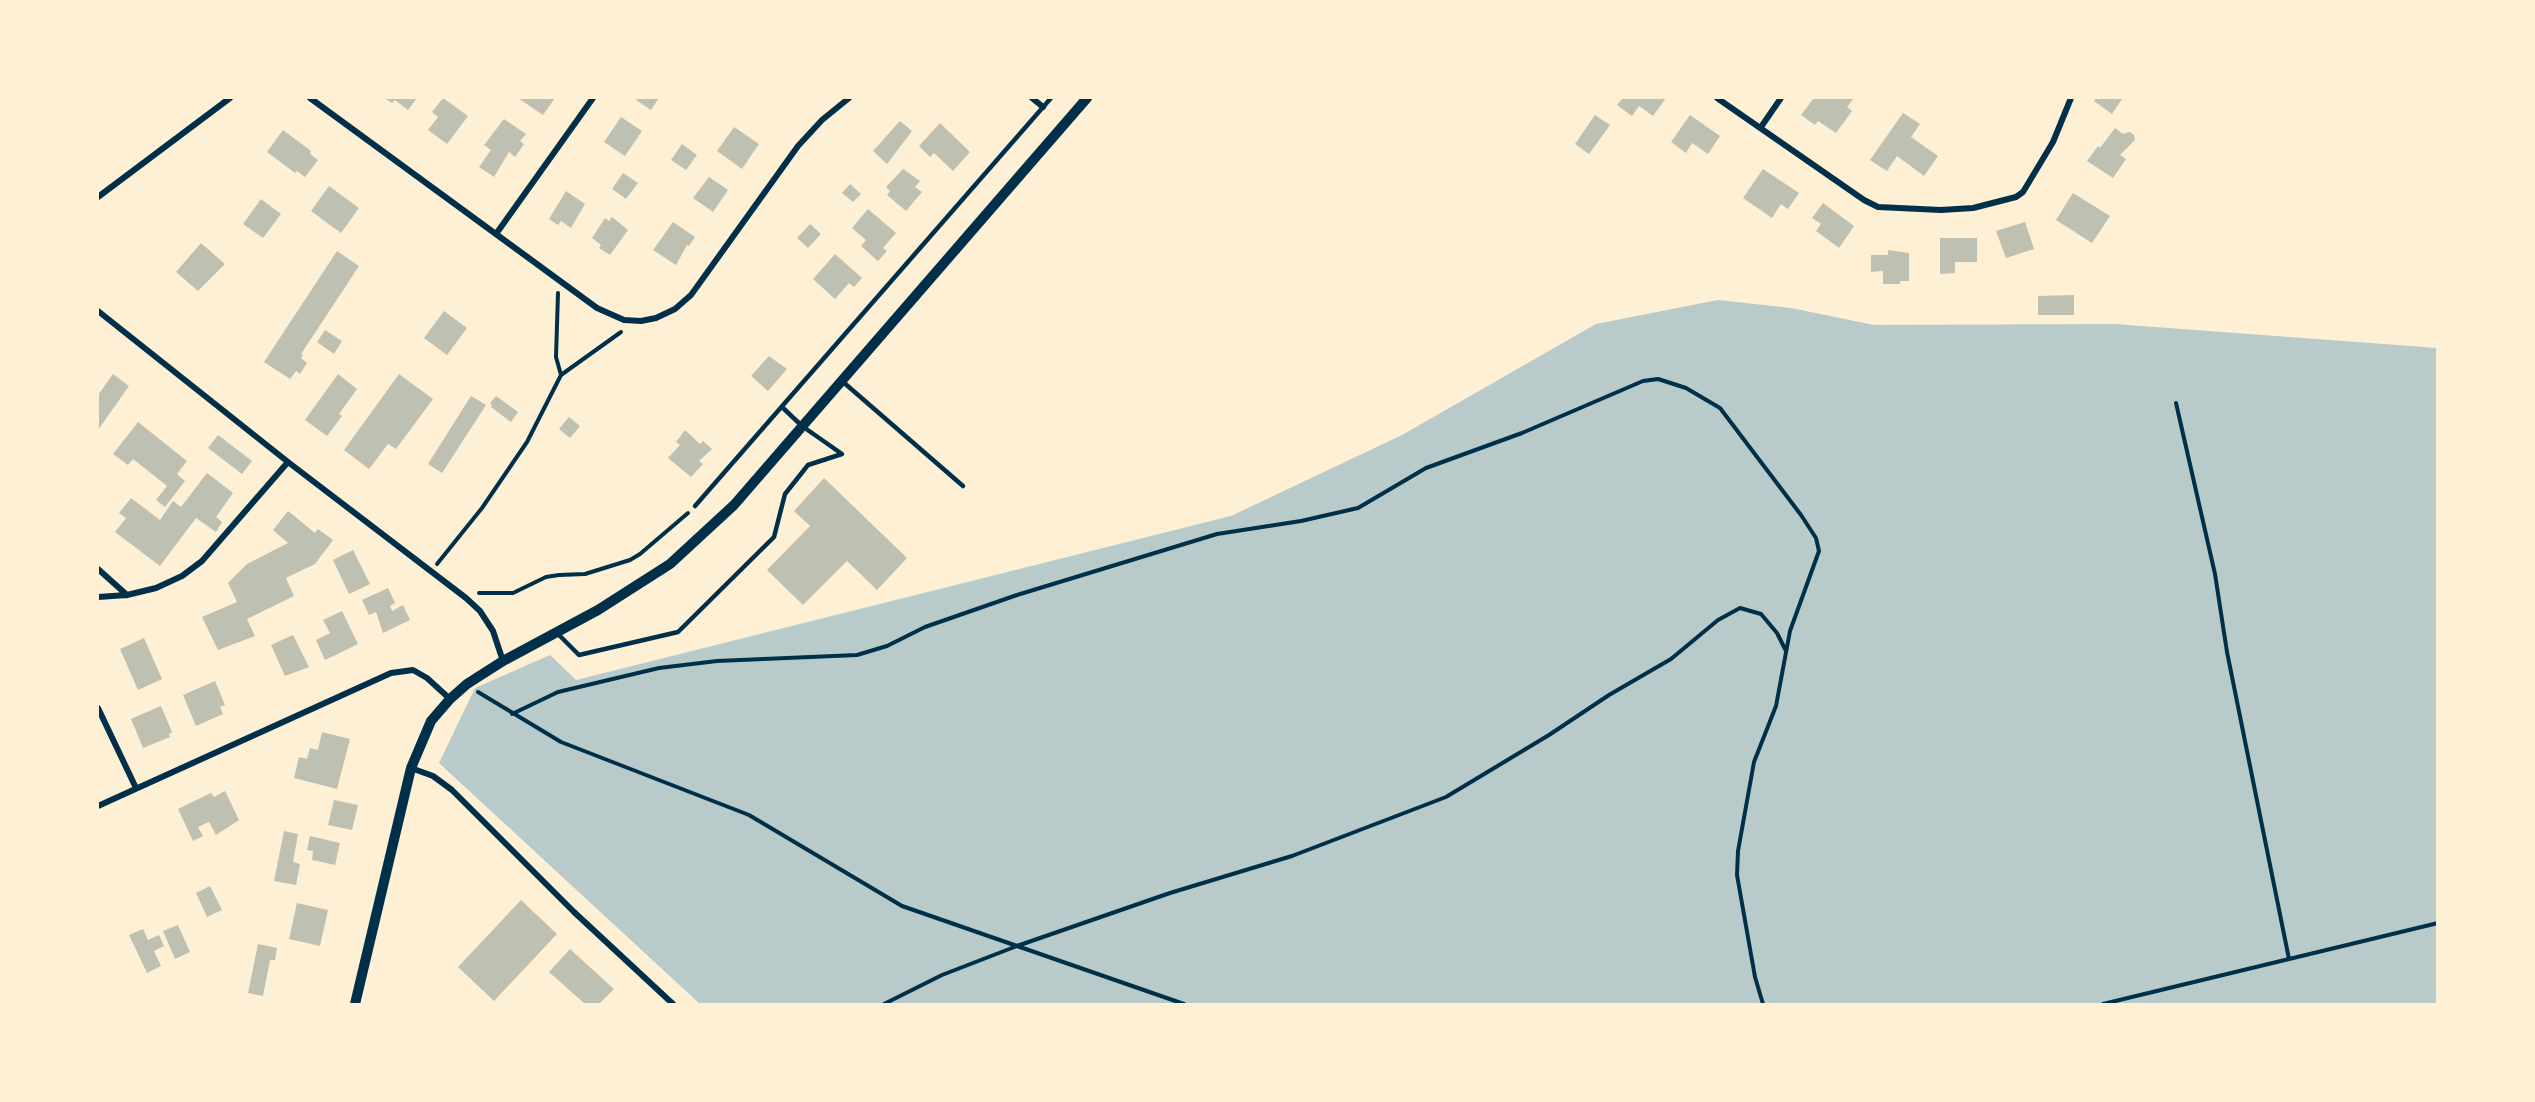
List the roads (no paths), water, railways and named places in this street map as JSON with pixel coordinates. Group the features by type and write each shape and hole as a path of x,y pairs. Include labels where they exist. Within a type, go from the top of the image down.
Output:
{"street":[{"path":"98,197 230,98"},
{"path":"310,98 558,280 611,316 624,320 656,318 675,309 691,295 798,147 827,115 849,98"},
{"path":"496,234 593,98"},
{"path":"1032,98 1043,107"},
{"path":"355,1005 411,768 431,721 467,684 503,661 598,610 670,564 734,505 1087,98"},
{"path":"1717,98 1864,200 1878,207 1941,210 1973,208 2016,197 2023,192 2054,142 2071,98"},
{"path":"1761,127 1781,98"},
{"path":"98,311 288,462 466,598 480,611 493,631 503,661"},
{"path":"98,597 127,595 156,588 182,576 202,561 288,462"},
{"path":"98,569 127,595"},
{"path":"98,806 391,673 413,670 427,678 450,699"},
{"path":"98,708 136,788"},
{"path":"411,768 433,776 452,790 574,912 673,1005"}],"lane":[{"path":"695,506 1051,98"},
{"path":"842,381 963,486"},
{"path":"556,632 579,656 678,632 774,537 785,494 808,465 843,454 802,426 782,407"}]}
